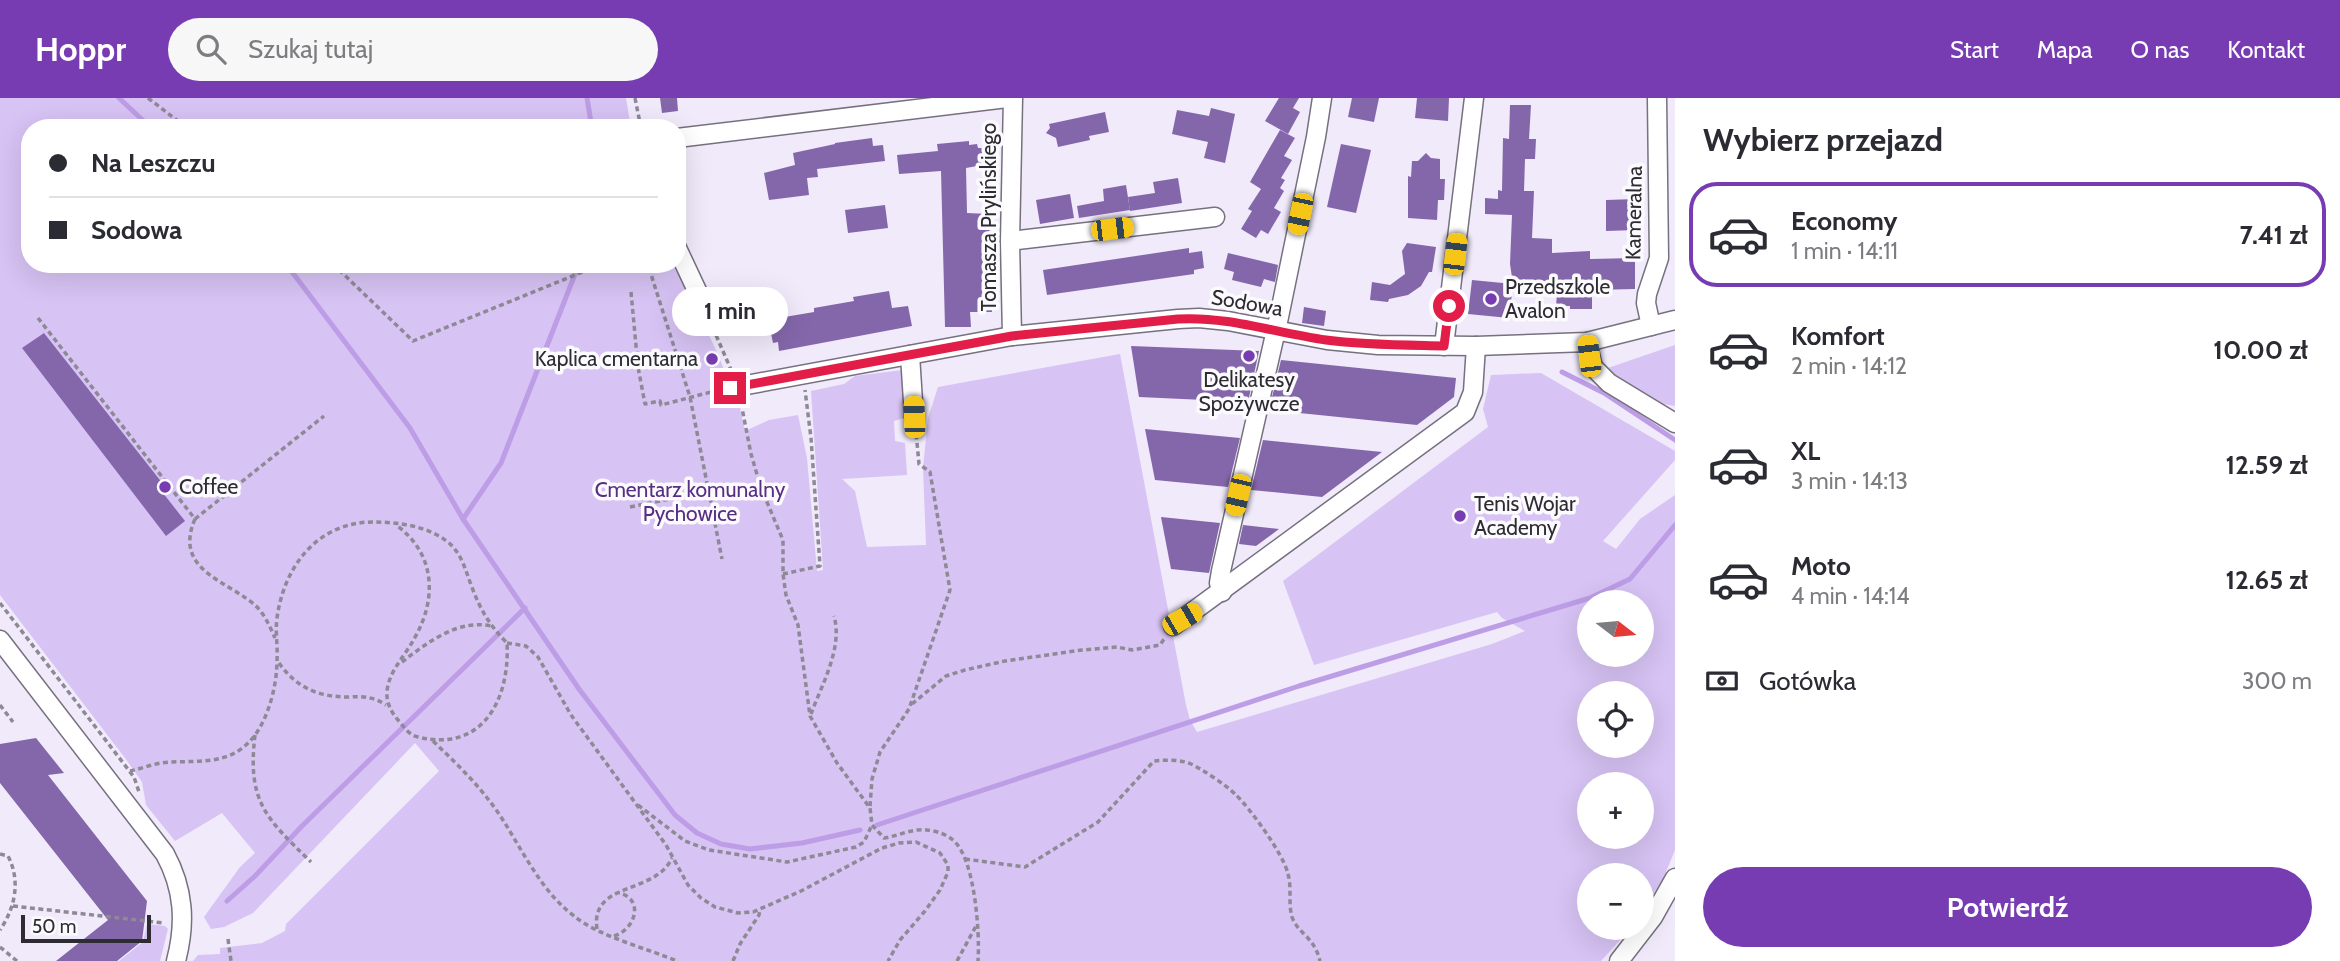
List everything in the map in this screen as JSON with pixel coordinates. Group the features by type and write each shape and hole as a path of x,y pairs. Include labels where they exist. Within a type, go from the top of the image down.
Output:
{"street":[{"path":"686,137 1007,98"},
{"name":"Tomasza Prylińskiego","path":"1012,336 1010,241 1013,98"},
{"path":"1222,592 1219,583 1221,571 1275,331 1322,98"},
{"path":"1444,346 1474,98"},
{"name":"Kameralna","path":"1651,326 1646,303 1647,294 1659,258 1657,98"},
{"path":"1010,241 1215,217"},
{"path":"686,267 700,297"},
{"name":"Sodowa","path":"734,386 1012,336 1199,318 1326,340 1378,345 1444,346 1587,342 1675,320"},
{"path":"1587,342 1593,367 1609,383 1675,423"},
{"path":"1173,626 1465,412 1472,391 1476,346"},
{"path":"910,355 914,417"},
{"path":"0,640 165,854 175,875 182,903 182,937 176,961"},
{"path":"1619,961 1653,917 1675,878"}],"path":[{"path":"148,98 175,119"},
{"path":"635,98 639,119"},
{"path":"342,273 413,341 580,273"},
{"path":"651,273 690,397 722,559"},
{"path":"631,292 638,367 645,404 660,401 661,405 734,386"},
{"path":"700,297 734,386 761,488 783,540 786,595 798,625 810,716 837,763 870,808"},
{"path":"38,318 195,519"},
{"path":"783,574 820,566 811,438 803,374"},
{"path":"276,639 261,611 202,569 188,534 195,519 324,416"},
{"path":"636,804 685,841 709,850 787,862 856,847 864,842 872,825 872,779 880,752 911,705 950,590 930,472 919,464 914,417"},
{"path":"630,507 745,484"},
{"path":"130,771 158,764 220,759 250,741 268,706 277,661 276,639 281,599 294,566 304,552 329,532 342,527 370,522 421,529 450,544 462,561 491,626 507,643 526,646 538,657 571,715 666,845 688,885 707,903 738,913 760,909 801,891 882,848 908,841 929,846 945,858 948,864 946,878 933,902 900,940 888,961"},
{"path":"396,525 418,545 425,558 428,573 427,599 422,623 398,665 387,691 389,707 395,717 412,735 433,741 465,734 490,717 503,691 508,659 507,643"},
{"path":"0,603 130,771 137,783 139,797"},
{"path":"810,716 834,656 838,628 834,616"},
{"path":"398,665 433,640 460,627 491,626"},
{"path":"911,705 946,676 965,670 1005,661 1082,650 1117,647 1132,650 1160,645 1173,626"},
{"path":"277,661 296,683 307,690 334,696 372,698 389,707"},
{"path":"0,705 13,722"},
{"path":"255,733 252,763 257,796 276,828 311,863"},
{"path":"433,741 483,792 554,897 573,916 613,936 677,961"},
{"path":"965,859 1025,867 1098,822 1154,761 1175,760 1191,764 1235,794 1282,855 1289,876 1291,914 1295,924 1308,936 1317,950 1320,961"},
{"path":"872,825 884,838 926,830 953,839 965,859 971,883 977,925 978,961"},
{"path":"0,854 8,856 15,869 13,905 0,930"},
{"path":"597,929 596,921 601,905 617,892 657,877 672,858"},
{"path":"613,936 628,928 635,913 635,904 631,898 617,892"},
{"path":"13,905 171,924"},
{"path":"733,961 760,909"},
{"path":"957,961 977,925"},
{"path":"228,939 231,961"},
{"path":"0,947 17,961"}],"green space":[{"name":"Cmentarz komunalny Pychowice","path":"0,98 626,98 630,119 21,119 21,273 679,273 715,348 731,394 739,404 745,431 769,420 798,415 807,458 817,571 823,570 811,391 844,384 855,376 903,370 904,418 894,421 895,441 905,443 907,475 842,479 855,491 867,547 926,545 923,468 928,418 938,387 1120,354 1186,705 1197,732 1492,644 1525,631 1502,618 1497,612 1314,665 1283,581 1488,427 1483,409 1491,375 1541,373 1675,451 1675,460 1603,541 1616,549 1640,519 1675,495 1675,850 1654,893 1654,863 1577,863 1577,940 1620,940 1601,961 193,961 198,955 220,954 220,948 262,943 285,931 286,924 439,771 415,743 253,913 224,927 211,929 204,917 240,867 255,853 222,813 175,841 146,805 142,782 0,595"},
{"path":"1675,345 1675,406 1664,404 1605,369"},
{"path":"147,924 165,926 168,929 160,961 119,961 143,942"}],"building":[{"path":"660,98 677,98 678,111 662,113"},
{"path":"1279,98 1299,98 1293,108 1300,112 1288,134 1265,121"},
{"path":"1352,98 1379,98 1374,122 1348,117"},
{"path":"1417,98 1449,98 1448,121 1415,118"},
{"path":"1510,105 1531,105 1529,139 1536,139 1535,159 1525,159 1524,191 1534,191 1532,238 1552,239 1552,253 1590,251 1590,259 1635,258 1635,289 1592,290 1592,309 1570,309 1570,306 1556,306 1557,294 1514,290 1513,285 1509,318 1468,314 1472,280 1513,284 1510,264 1512,215 1485,214 1485,198 1498,199 1498,190 1502,191 1503,138 1509,139"},
{"path":"1211,108 1235,114 1225,163 1204,158 1208,142 1172,134 1177,110 1209,116"},
{"path":"1105,112 1109,132 1089,136 1090,140 1058,147 1056,138 1046,133 1050,128 1049,124"},
{"path":"1280,130 1295,138 1284,156 1292,160 1281,178 1285,180 1280,188 1284,191 1274,208 1281,212 1268,234 1261,230 1256,238 1241,229 1252,211 1248,209 1261,189 1250,182"},
{"path":"872,138 873,146 883,145 885,161 817,169 818,177 807,178 809,195 769,200 764,173 795,165 793,153"},
{"path":"969,141 969,145 977,144 978,148 986,148 988,164 966,168 967,213 989,214 992,312 970,312 971,327 945,327 941,171 899,174 897,155 938,151 937,144"},
{"path":"1341,144 1371,150 1356,213 1327,207"},
{"path":"1426,153 1431,158 1440,159 1440,179 1445,179 1444,200 1438,200 1437,220 1408,218 1408,176 1411,177 1412,161 1418,161"},
{"path":"1178,178 1182,203 1130,211 1128,197 1155,193 1153,182"},
{"path":"1126,185 1130,210 1079,218 1077,206 1104,201 1103,189"},
{"path":"1070,194 1074,218 1040,224 1036,200"},
{"path":"1636,199 1636,230 1606,231 1606,200"},
{"path":"885,205 888,228 848,233 845,210"},
{"path":"1407,243 1436,247 1432,272 1429,272 1421,286 1408,295 1389,299 1388,302 1370,300 1372,282 1390,285 1405,274 1402,251"},
{"path":"1189,248 1189,253 1202,251 1204,268 1194,270 1194,274 1047,295 1043,270"},
{"path":"1228,253 1278,265 1275,282 1264,279 1261,287 1232,280 1234,272 1224,269"},
{"path":"889,291 892,308 908,306 912,326 779,351 778,342 773,343 769,324 774,323 773,319 814,312 814,308 854,301 853,297"},
{"path":"1304,307 1326,311 1324,326 1302,323"},
{"path":"44,333 167,489 163,493 185,521 166,536 22,348"},
{"path":"1131,346 1259,351 1248,402 1139,397"},
{"path":"1281,360 1456,378 1454,397 1417,425 1269,410"},
{"path":"1145,429 1240,438 1228,487 1155,480"},
{"path":"1263,440 1382,452 1322,497 1251,490"},
{"path":"1161,517 1220,523 1209,573 1171,569"},
{"path":"1243,525 1279,529 1256,546 1239,544"},
{"path":"36,738 64,773 48,775 147,901 142,941 117,961 56,961 108,920 0,783 0,744"}],"waterway":[{"path":"119,98 141,119"},
{"path":"587,98 590,119"},
{"path":"293,273 410,428 463,519 579,689 675,815 697,833 721,844 750,849 802,843 860,830"},
{"path":"463,519 501,463 575,273"},
{"path":"1562,372 1604,393 1675,440"},
{"path":"877,825 1299,686 1590,598 1630,579 1675,525"},
{"path":"227,901 525,608"}],"place":[{"name":"Przedszkole Avalon","path":"1491,299"},
{"name":"Delikatesy Spożywcze","path":"1249,356"},
{"name":"Kaplica cmentarna","path":"712,359"},
{"name":"Coffee","path":"165,487"},
{"name":"Tenis Wojar Academy","path":"1460,516"}],"route":[{"path":"730,388 1012,336 1178,319 1228,321 1326,340 1378,345 1444,346 1449,306"}]}
